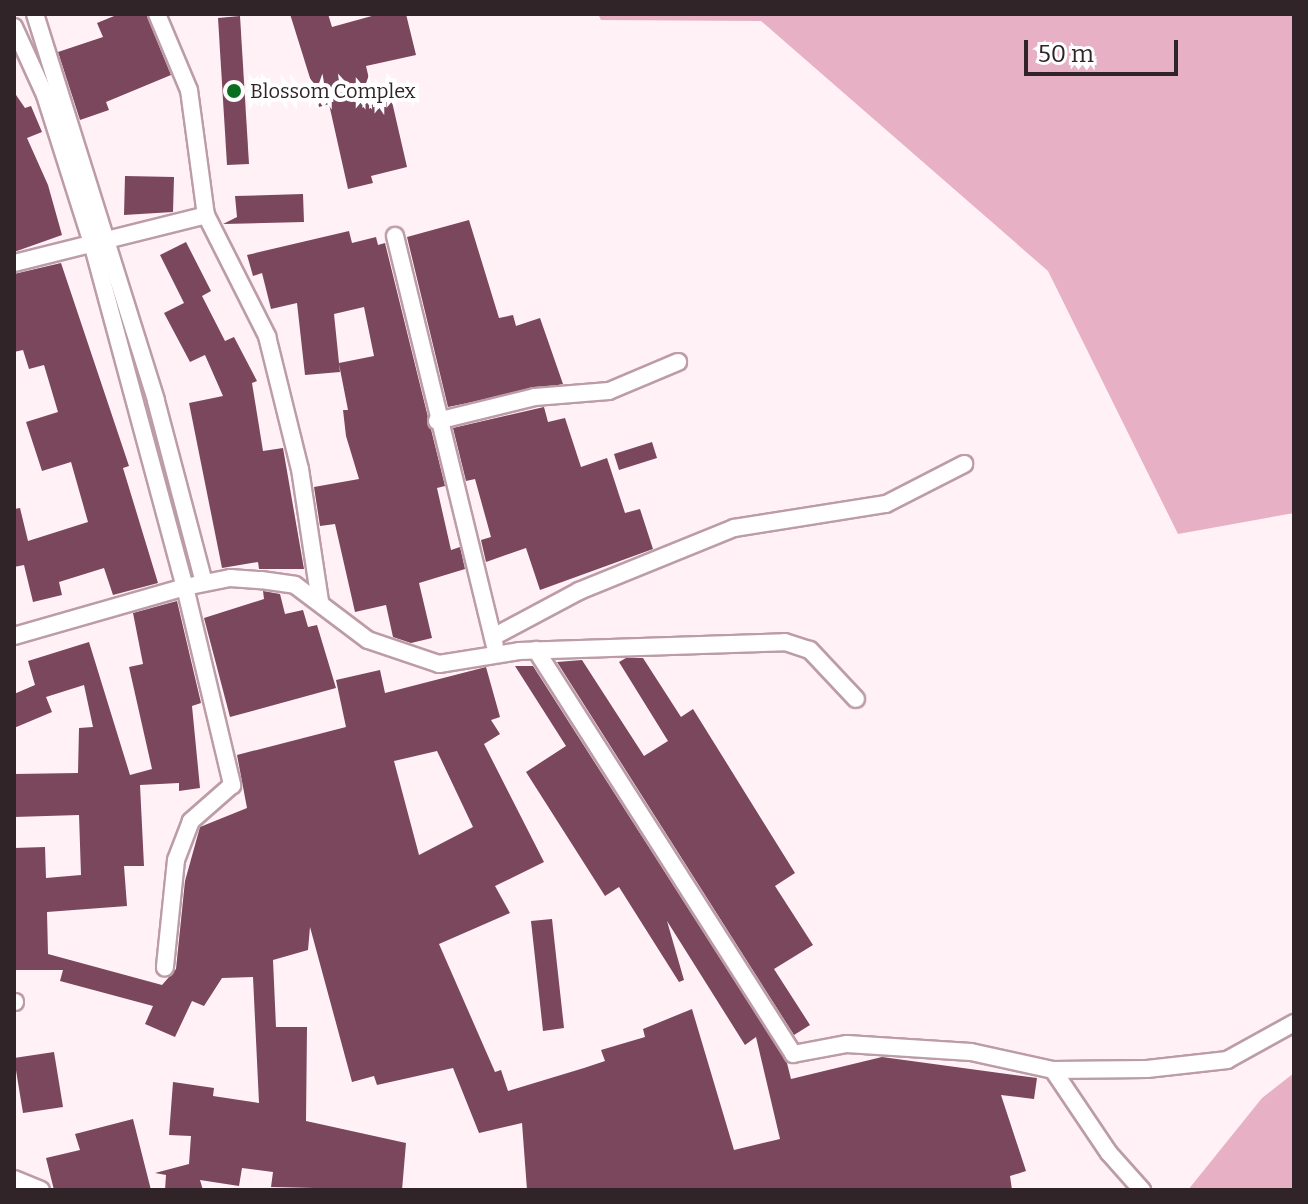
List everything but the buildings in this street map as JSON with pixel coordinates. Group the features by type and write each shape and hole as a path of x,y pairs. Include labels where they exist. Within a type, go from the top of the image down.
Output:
{"street":[{"path":"36,14 100,241 204,583"},
{"path":"157,14 189,90 206,215 267,336 300,469 320,601"},
{"path":"14,27 18,46 45,95 100,241 232,785 191,821 176,860 165,967"},
{"path":"18,46 43,35"},
{"path":"14,263 206,215"},
{"path":"395,236 437,421 497,655"},
{"path":"437,421 535,397 609,391 678,362"},
{"path":"493,637 579,591 734,528 886,504 964,464"},
{"path":"14,636 185,587 261,580 295,585 368,640 408,658 439,664 536,650 785,642 810,650 856,699"},
{"path":"536,650 793,1054 847,1044 971,1052 1053,1070 1147,1069 1227,1060 1294,1023"},
{"path":"1053,1070 1109,1153 1142,1190"},
{"path":"14,1179 41,1190"}],"shaded area":[{"path":"598,14 1294,14 1294,513 1178,534 1048,271 761,21 601,20"},
{"path":"1294,1073 1294,1190 1188,1190 1262,1098"}],"place":[{"name":"Blossom Complex","path":"234,91"}]}
